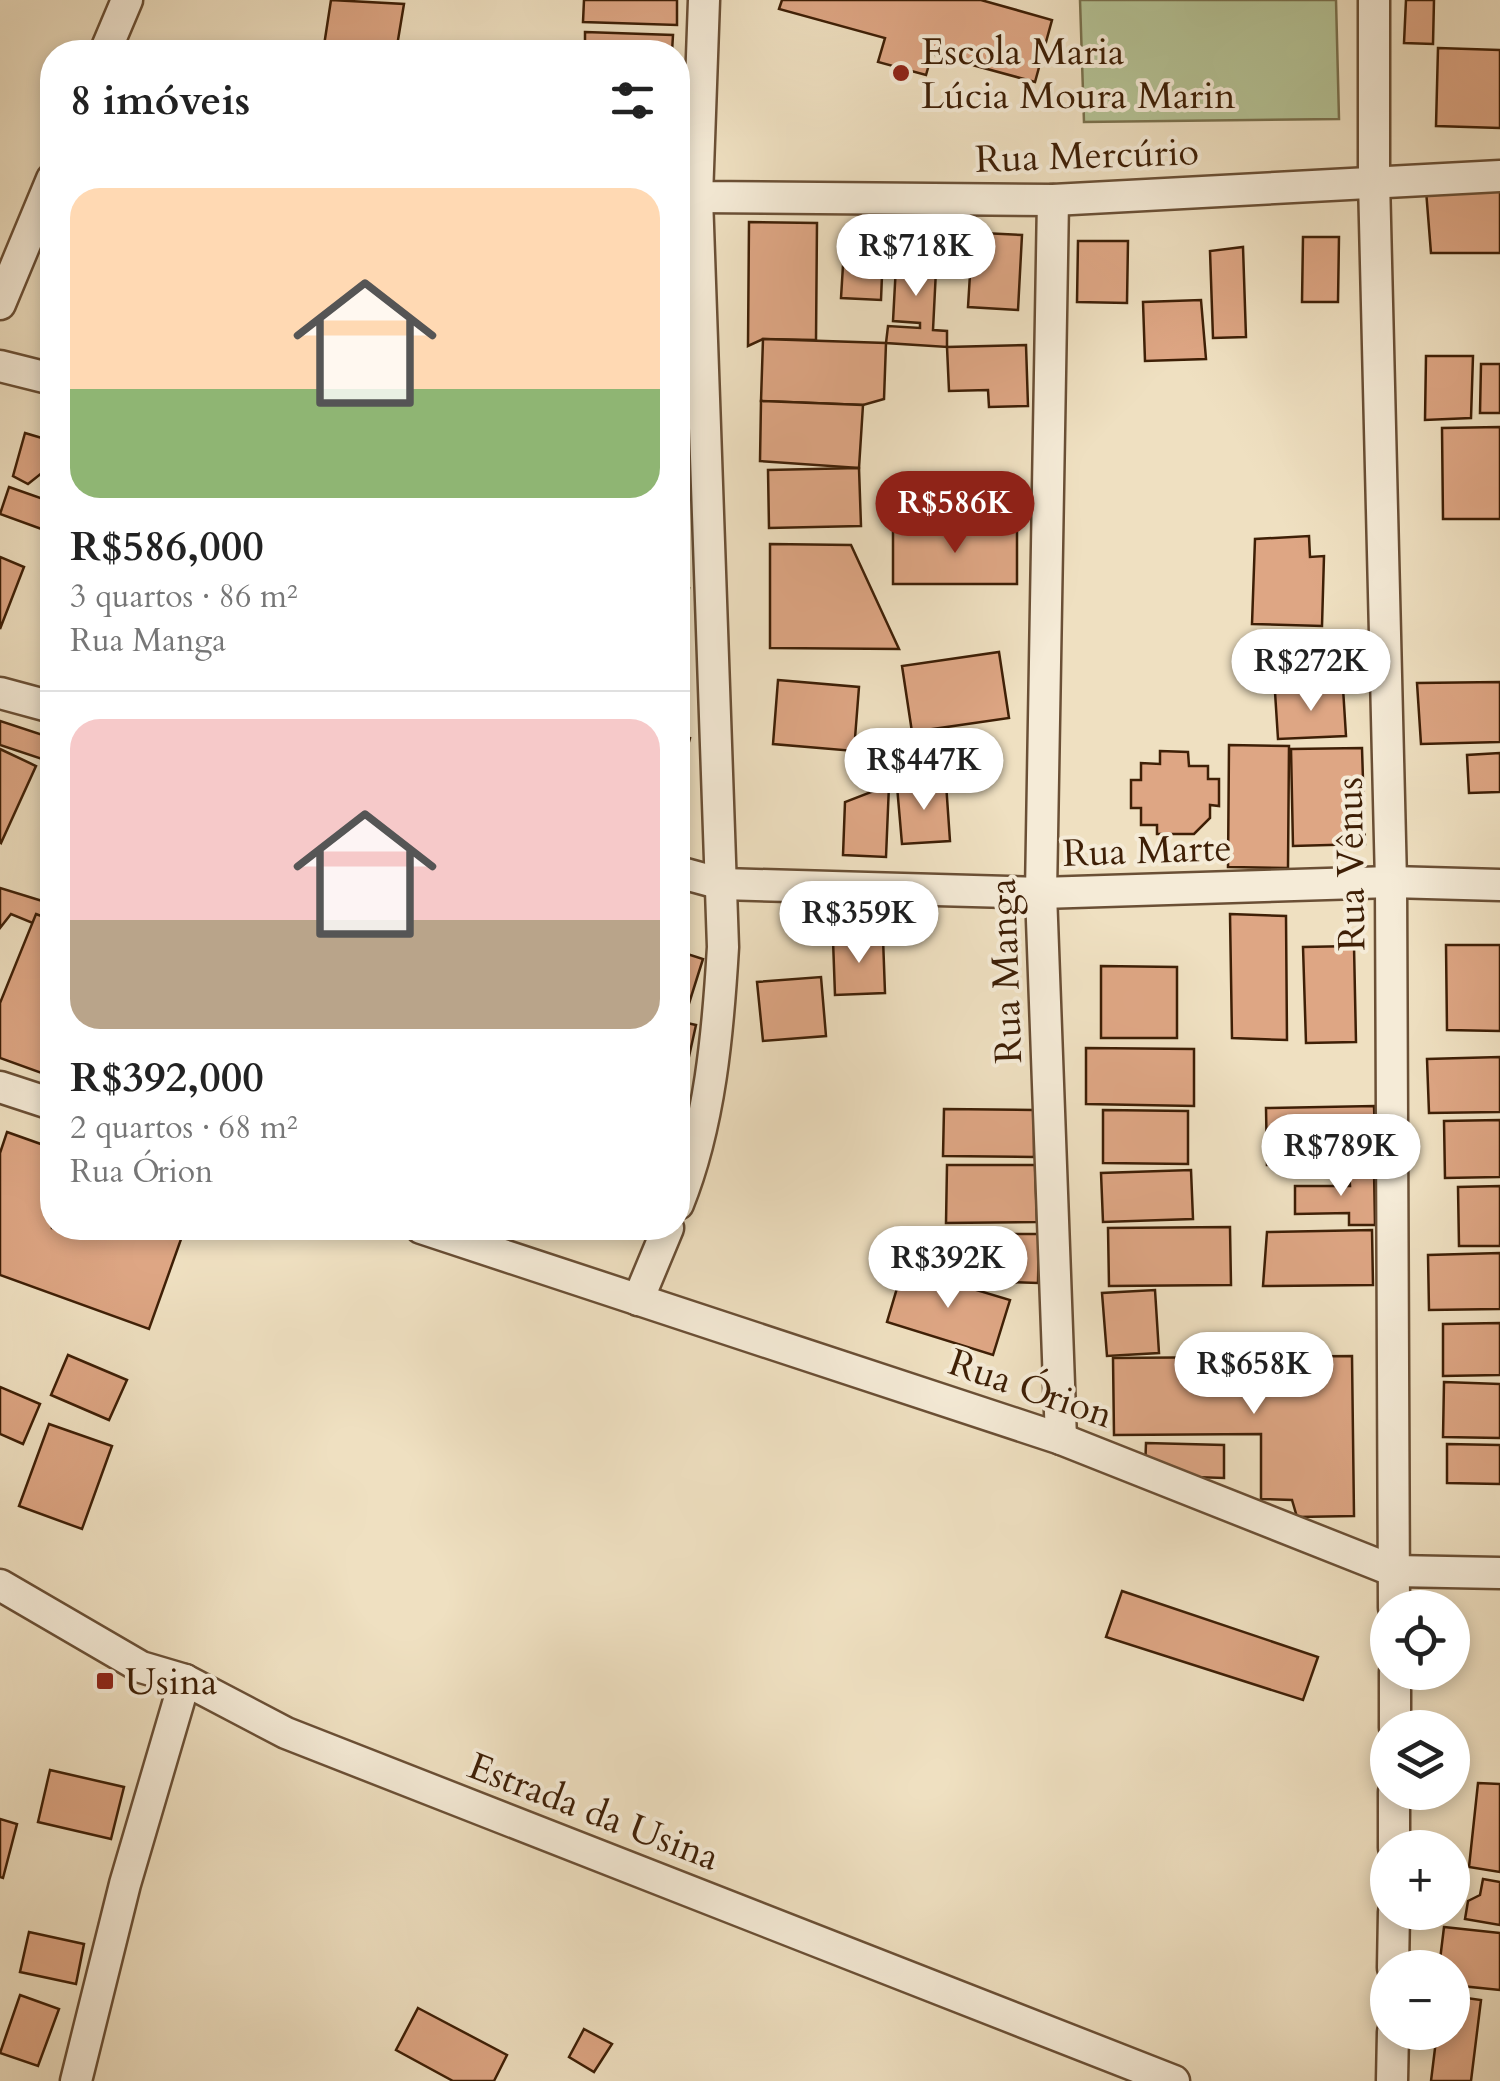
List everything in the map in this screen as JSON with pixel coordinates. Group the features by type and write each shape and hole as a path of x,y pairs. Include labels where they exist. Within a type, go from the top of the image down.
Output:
{"street":[{"path":"110,40 127,0"},
{"path":"690,161 704,0"},
{"name":"Rua Vênus","path":"1374,0 1374,180 1391,882 1394,1590"},
{"name":"Rua Mercúrio","path":"690,195 1052,200 1500,176"},
{"name":"Rua Manga","path":"1052,200 1041,894 1061,1438"},
{"path":"0,304 40,208"},
{"path":"0,366 40,376"},
{"path":"690,399 692,535 722,884 720,1012 705,1105 690,1160"},
{"path":"0,693 40,704"},
{"name":"Rua Marte","path":"690,875 722,884 1041,894 1391,882 1500,885"},
{"path":"0,1087 40,1100"},
{"name":"Rua Órion","path":"457,1240 1061,1438 1394,1570 1500,1573"},
{"path":"638,1300 663,1240"},
{"name":"Estrada da Usina","path":"0,1585 141,1667 186,1680 286,1733 1174,2081"},
{"path":"76,2081 124,1884 186,1680"},
{"path":"1392,2081 1393,2050"}],"green space":[{"path":"1080,0 1336,0 1339,119 1084,122"}],"building":[{"path":"331,0 404,4 398,40 325,40"},
{"path":"584,0 677,0 677,25 583,22"},
{"path":"782,0 981,0 1052,20 1035,82 932,54 926,75 878,62 885,38 779,9"},
{"path":"1406,0 1434,0 1433,44 1404,43"},
{"path":"585,32 673,35 673,40 585,40"},
{"path":"1438,48 1500,50 1500,128 1436,126"},
{"path":"1426,190 1500,191 1500,253 1431,253"},
{"path":"749,222 817,223 816,340 763,339 748,346"},
{"path":"962,232 1022,235 1018,310 968,307 970,274 960,273"},
{"path":"1303,237 1339,237 1338,302 1302,302"},
{"path":"1078,241 1128,241 1127,303 1077,302"},
{"path":"897,247 937,250 933,330 947,331 947,347 886,343 888,326 920,328 920,323 893,321"},
{"path":"1243,247 1246,337 1213,338 1210,251"},
{"path":"844,249 883,251 881,300 841,298"},
{"path":"1201,300 1206,359 1145,361 1143,302"},
{"path":"763,339 886,343 884,399 863,405 761,401"},
{"path":"1026,345 1028,406 989,407 988,390 949,391 947,347"},
{"path":"1426,356 1473,356 1471,418 1425,420"},
{"path":"1481,364 1500,364 1500,413 1480,413"},
{"path":"761,401 863,405 859,468 760,461"},
{"path":"690,405 696,406 690,434"},
{"path":"1500,427 1500,519 1443,519 1442,428"},
{"path":"25,433 40,437 40,474 28,484 13,476"},
{"path":"859,468 861,526 769,528 768,470"},
{"path":"9,487 40,498 40,528 0,514"},
{"path":"893,528 1017,529 1017,584 893,584"},
{"path":"1309,536 1310,557 1324,556 1322,626 1252,624 1255,539"},
{"path":"770,544 851,545 899,649 770,648"},
{"path":"0,557 24,567 0,629"},
{"path":"999,652 1009,718 912,732 902,666"},
{"path":"778,680 859,687 854,751 773,744"},
{"path":"1500,682 1500,742 1421,744 1417,683"},
{"path":"1343,688 1346,736 1278,739 1275,692"},
{"path":"0,721 40,734 40,758 0,745"},
{"path":"1229,745 1289,746 1288,868 1228,867"},
{"path":"1362,748 1365,844 1293,846 1291,749"},
{"path":"0,749 36,766 1,843 0,842"},
{"path":"1160,751 1188,752 1189,766 1208,766 1208,779 1219,779 1219,806 1210,805 1210,818 1194,834 1157,834 1157,825 1141,825 1141,808 1131,808 1131,780 1141,780 1141,763 1160,764"},
{"path":"1500,753 1500,792 1469,793 1467,755"},
{"path":"946,783 950,841 902,844 897,786"},
{"path":"889,785 886,857 843,855 845,802"},
{"path":"0,888 40,900 40,926 11,914 0,928"},
{"path":"36,914 40,916 40,1072 0,1058 0,1003"},
{"path":"1230,914 1286,916 1287,1040 1232,1038"},
{"path":"883,938 885,993 835,995 833,940"},
{"path":"1446,945 1500,945 1500,1031 1447,1030"},
{"path":"1354,946 1356,1042 1306,1043 1303,947"},
{"path":"690,955 703,959 690,1000"},
{"path":"1101,966 1177,967 1177,1038 1101,1038"},
{"path":"821,977 826,1036 763,1041 757,982"},
{"path":"690,1024 696,1025 690,1052"},
{"path":"1086,1048 1194,1049 1194,1106 1086,1104"},
{"path":"1500,1057 1500,1112 1429,1113 1427,1059"},
{"path":"1374,1106 1376,1162 1267,1165 1266,1108"},
{"path":"944,1109 1034,1110 1034,1157 943,1156"},
{"path":"1103,1110 1188,1111 1188,1164 1103,1163"},
{"path":"1500,1120 1500,1177 1445,1178 1444,1121"},
{"path":"7,1132 40,1144 40,1240 181,1240 149,1329 0,1275 0,1153"},
{"path":"947,1165 1035,1165 1037,1222 946,1223"},
{"path":"1349,1169 1374,1169 1375,1225 1349,1225 1349,1213 1295,1214 1295,1186 1350,1186"},
{"path":"1191,1170 1193,1219 1103,1222 1101,1173"},
{"path":"1500,1186 1500,1246 1459,1246 1458,1187"},
{"path":"1230,1227 1231,1285 1109,1286 1108,1228"},
{"path":"1372,1230 1373,1285 1263,1286 1267,1232"},
{"path":"1008,1234 1039,1234 1038,1283 1006,1282"},
{"path":"1500,1253 1500,1309 1429,1310 1428,1255"},
{"path":"903,1268 1010,1300 993,1355 887,1322"},
{"path":"1155,1290 1159,1353 1107,1356 1102,1293"},
{"path":"1500,1323 1500,1375 1443,1376 1443,1324"},
{"path":"68,1355 127,1380 109,1420 51,1395"},
{"path":"1352,1356 1354,1516 1297,1517 1292,1500 1261,1499 1261,1434 1114,1435 1113,1358"},
{"path":"1444,1382 1500,1384 1500,1438 1443,1437"},
{"path":"0,1387 40,1404 23,1444 0,1434"},
{"path":"49,1424 112,1446 82,1529 19,1506"},
{"path":"1146,1443 1224,1445 1224,1478 1163,1476 1145,1470"},
{"path":"1447,1444 1500,1445 1500,1484 1447,1483"},
{"path":"1122,1591 1318,1657 1303,1700 1106,1637"},
{"path":"50,1770 124,1787 111,1839 38,1822"},
{"path":"1478,1783 1500,1784 1500,1872 1470,1867"},
{"path":"0,1819 17,1824 3,1878 0,1877"},
{"path":"1483,1879 1500,1882 1500,1925 1470,1920 1470,1900 1480,1895"},
{"path":"1444,1930 1500,1933 1500,1990 1470,1987 1470,1950 1441,1950"},
{"path":"29,1932 84,1944 76,1984 20,1972"},
{"path":"20,1995 59,2009 38,2066 0,2053"},
{"path":"1470,1998 1481,2000 1471,2081 1431,2081 1435,2050 1470,2050"},
{"path":"418,2008 507,2055 494,2081 453,2081 396,2050"},
{"path":"584,2029 612,2044 594,2072 569,2057"}],"place":[{"name":"Escola Maria Lúcia Moura Marin","path":"901,73"},
{"name":"Usina","path":"105,1681"}]}
